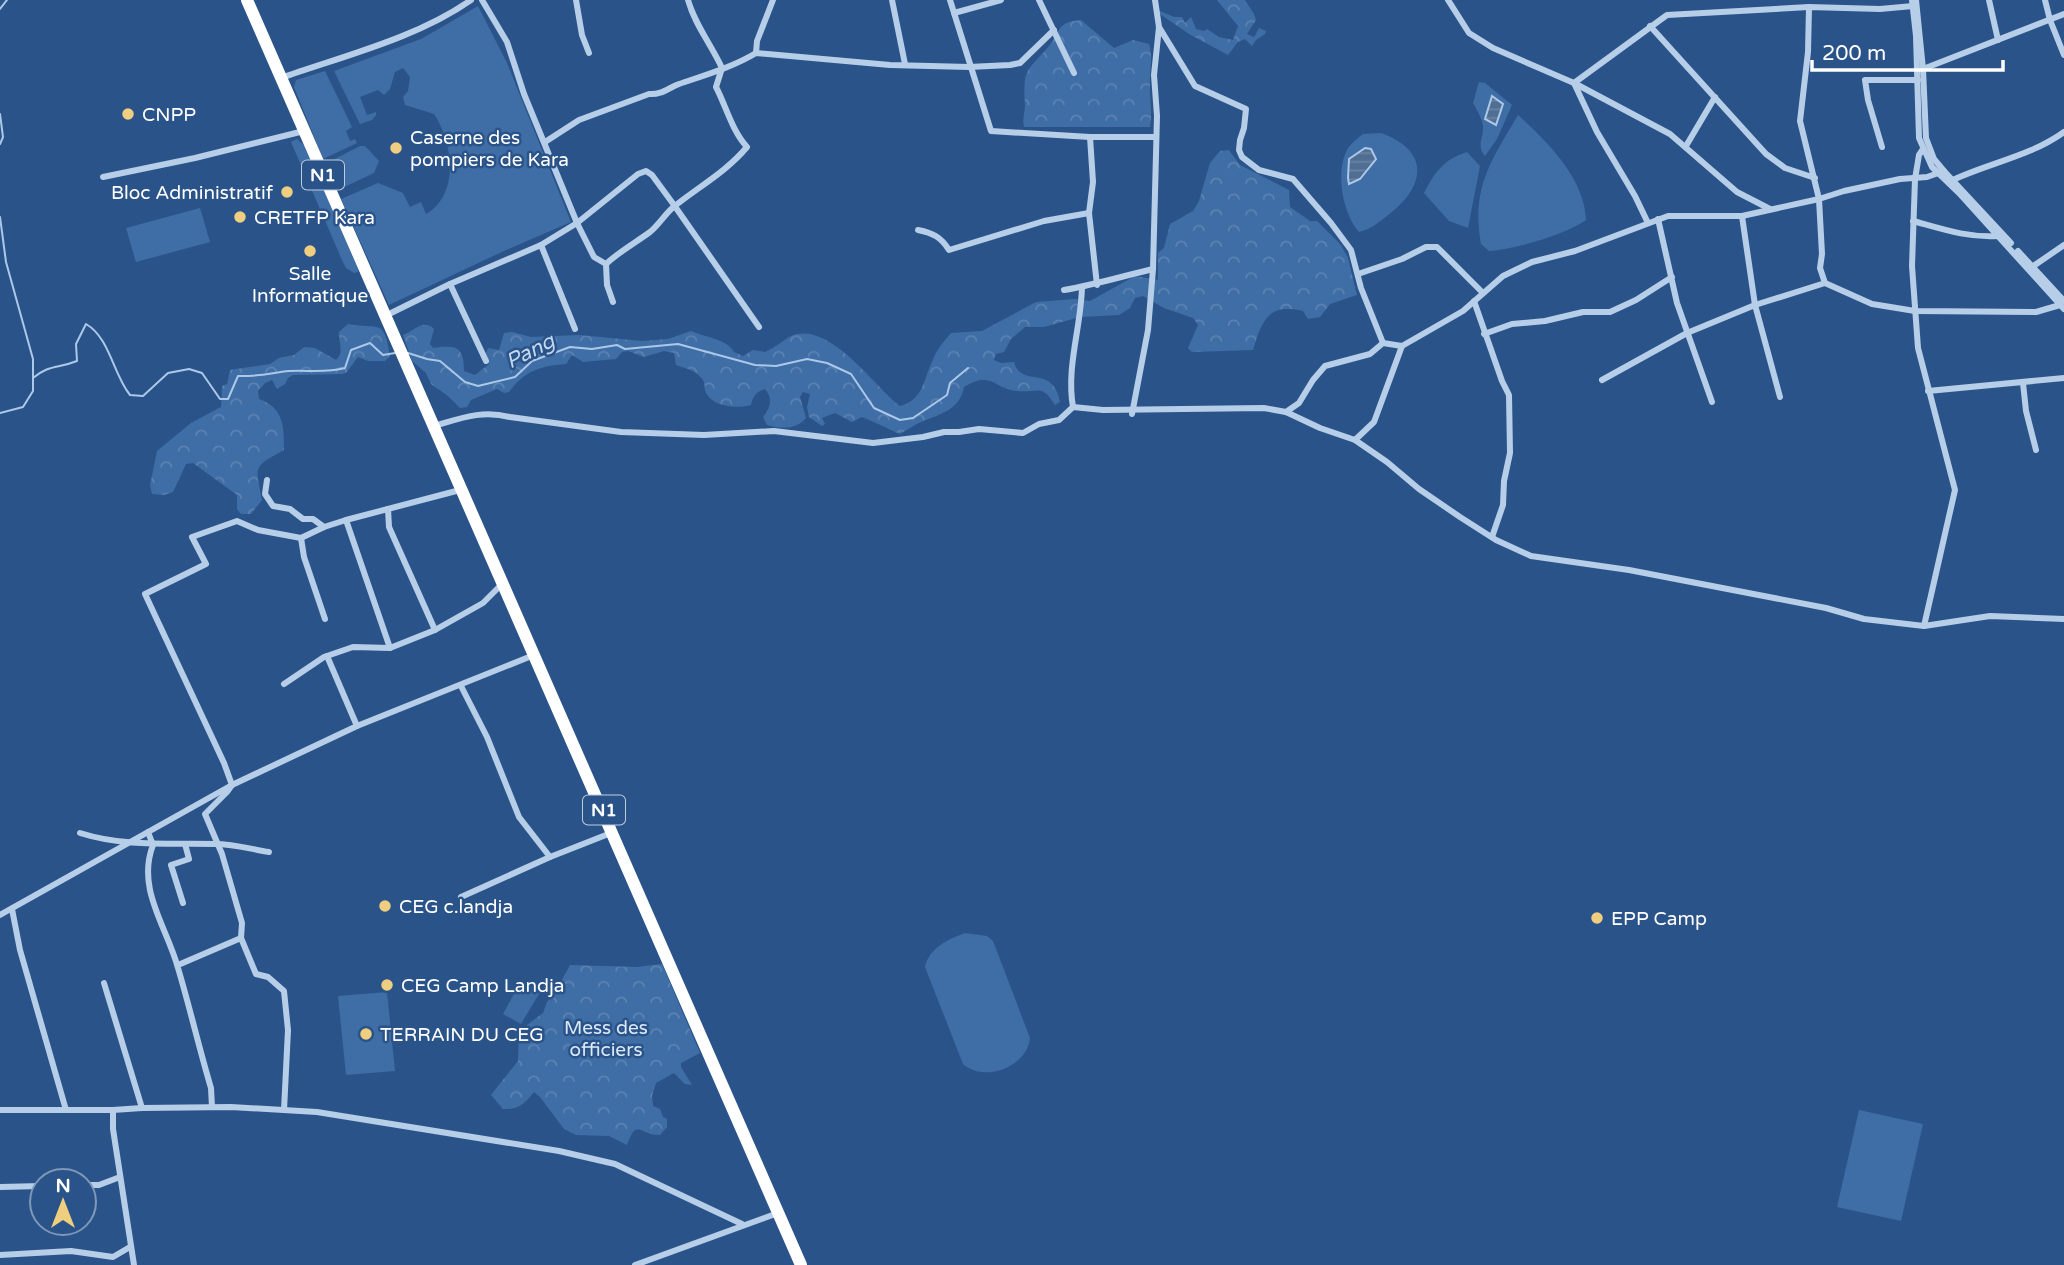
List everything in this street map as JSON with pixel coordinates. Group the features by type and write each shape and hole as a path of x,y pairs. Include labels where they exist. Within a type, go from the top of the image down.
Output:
{"highway":[{"name":"N1","path":"247,0 801,1265"}],"street":[{"path":"281,78 399,37 471,0"},
{"path":"482,0 507,42 524,94 577,223 594,257 606,264"},
{"path":"576,0 582,35 589,53"},
{"path":"613,302 607,285 606,264 621,250 652,230 674,205 703,187 737,160 747,147 738,137 716,87 722,68 693,17 688,0"},
{"path":"756,53 757,41 773,0"},
{"path":"891,0 905,64"},
{"path":"950,0 990,131 1090,137 1155,136"},
{"path":"954,13 1001,0"},
{"path":"1038,0 1074,73"},
{"path":"1133,411 1148,330 1153,269 1154,75 1159,27 1155,0"},
{"path":"1448,0 1469,33 1493,48 1574,83 1642,118 1685,146 1737,192 1770,210"},
{"path":"1989,0 1998,40"},
{"path":"2045,0 2064,55"},
{"path":"1574,83 1667,15 1771,4 1809,6 1838,3 1880,9 1914,2"},
{"path":"1914,2 1923,69 1926,138 1934,159 1941,173 1953,180 2063,305"},
{"path":"1914,2 1919,138 1927,159 2063,305"},
{"path":"1809,6 1808,52 1800,121 1819,199 1822,254 1820,268 1825,283"},
{"path":"1923,69 2064,14"},
{"path":"1650,26 1766,154 1785,167 1815,178"},
{"path":"1159,27 1195,86 1246,109 1239,150 1242,157 1259,170 1293,179 1351,250 1361,288 1383,343"},
{"path":"545,142 579,120 649,94 657,95 677,85 740,63 756,53 846,62 969,67 1020,63 1054,30"},
{"path":"1882,147 1865,80 1918,80"},
{"path":"1574,83 1597,132 1648,223"},
{"path":"1685,146 1715,97"},
{"path":"103,177 304,131"},
{"path":"1953,180 2050,142 2064,132"},
{"path":"1090,137 1093,182 1089,213 1097,285"},
{"path":"1923,149 1919,155 1915,179 1913,221 1912,266 1918,348 1955,490 1924,626"},
{"path":"385,316 450,284 541,245 577,223 638,174 646,171 674,205 759,327"},
{"path":"1355,440 1374,422 1402,346 1463,310 1503,276 1532,262 1575,251 1668,216 1742,216 1844,191 1941,173"},
{"path":"918,230 930,232 942,239 949,250 1044,221 1089,213"},
{"path":"1742,216 1755,305 1780,397"},
{"path":"1658,219 1687,333 1712,402"},
{"path":"1913,221 1958,234 1998,236"},
{"path":"2032,267 2064,244"},
{"path":"541,245 575,329"},
{"path":"1358,274 1402,259 1426,247 1437,247 1483,293"},
{"path":"1064,290 1097,285 1153,269"},
{"path":"1484,334 1500,327 1583,312 1610,312 1636,300 1672,277"},
{"path":"1602,380 1687,333 1755,305 1825,283 1872,304 1915,311 2036,312 2063,305"},
{"path":"450,284 486,362"},
{"path":"1073,407 1072,361 1082,309 1082,287"},
{"path":"1474,301 1484,334 1509,395 1510,453 1504,481 1503,505 1492,537"},
{"path":"1286,412 1299,403 1325,366 1370,354 1383,343 1402,346"},
{"path":"1928,391 2064,378"},
{"path":"2023,383 2026,411 2036,450"},
{"path":"434,426 454,418 498,413 510,417 621,432 704,435 774,431 873,443 979,429 1023,433 1039,424 1059,420 1073,407 1133,411 1264,408 1286,412 1355,440 1419,489 1492,537 1531,556 1629,570 1826,608 1864,619 1924,626 1990,616 2064,619"},
{"path":"267,480 265,494 273,506 290,509 303,519 313,519 324,527"},
{"path":"284,1110 288,1030 284,991 268,977 256,974 241,938 242,923 218,844 205,814 232,785 145,594 206,564 192,537 237,521 258,530 301,538 346,520 460,489"},
{"path":"388,509 389,527 435,630"},
{"path":"346,520 390,648"},
{"path":"301,538 304,557 325,619"},
{"path":"284,684 327,656 353,647 390,648 435,630 483,603 502,584"},
{"path":"0,915 232,785 357,726 534,655"},
{"path":"327,656 357,726"},
{"path":"461,686 487,737 519,817 550,857"},
{"path":"148,832 153,845 146,861 152,900 178,965 211,1088 212,1107"},
{"path":"79,833 115,842 133,841 153,845 218,844 269,852"},
{"path":"461,897 550,857 613,833"},
{"path":"183,903 171,865 189,859 186,844"},
{"path":"12,909 20,950 66,1110"},
{"path":"178,965 241,938"},
{"path":"104,983 142,1108"},
{"path":"0,1110 113,1111 212,1107 317,1112 559,1151 615,1164 743,1224"},
{"path":"113,1111 134,1265"},
{"path":"98,1185 120,1177"},
{"path":"0,1187 28,1186"},
{"path":"635,1265 778,1213"},
{"path":"0,1255 71,1251 113,1257 130,1247"}],"green space":[{"path":"1217,0 1245,0 1256,20 1247,34 1254,37 1259,28 1266,31 1265,34 1252,46 1245,39 1238,42 1228,55 1189,34 1160,14 1160,11 1174,17 1182,17 1185,23 1191,17 1196,29 1207,29 1219,37 1233,40 1238,26"},
{"path":"478,6 507,63 571,222 389,305 341,199 378,183 403,193 410,207 421,202 426,214 437,205 448,181 450,167 446,139 434,114 405,105 403,97 408,91 410,77 403,68 395,72 390,89 384,95 378,90 360,97 367,115 376,112 376,115 372,120 360,124 334,71 421,39"},
{"path":"1081,20 1114,48 1133,40 1149,44 1150,127 1024,127 1028,71 1063,25"},
{"path":"325,71 352,127 346,131 350,141 355,139 357,143 323,159 294,87 296,80"},
{"path":"1479,82 1485,83 1512,105 1497,139 1485,156 1481,145 1482,123 1473,103"},
{"path":"1518,115 1552,149 1572,176 1584,205 1586,220 1566,231 1539,240 1489,251 1481,244 1481,191 1492,161"},
{"path":"1381,133 1409,149 1417,170 1415,182 1400,205 1374,226 1359,232 1349,215 1342,193 1343,159 1348,148 1363,134"},
{"path":"297,139 304,145 358,272 354,273 346,268 342,260 291,142"},
{"path":"365,146 379,161 374,173 338,190 325,164"},
{"path":"1229,150 1240,165 1289,190 1290,207 1310,221 1317,221 1341,245 1348,258 1357,295 1330,304 1320,317 1308,319 1303,311 1291,309 1274,312 1263,323 1253,350 1192,352 1188,348 1198,325 1193,318 1164,308 1143,296 1135,298 1130,308 1119,315 1080,317 1044,327 1025,327 1011,339 1004,352 996,354 994,360 1001,363 1014,362 1023,374 1051,383 1060,402 1055,405 1043,391 1009,390 981,380 964,387 958,401 948,410 900,434 862,417 852,422 835,413 822,418 825,424 822,426 809,417 807,407 810,394 803,392 800,397 806,418 793,427 778,427 767,425 763,417 770,403 765,389 755,395 751,405 733,407 720,404 709,398 699,375 676,365 674,353 664,351 644,357 628,351 622,352 616,359 583,362 572,355 566,364 540,368 527,374 509,392 504,393 497,389 471,400 467,407 460,408 431,384 426,373 412,361 403,335 423,325 430,326 434,329 430,344 433,348 457,349 462,356 464,371 475,375 489,364 486,353 488,348 499,350 504,333 512,332 531,337 579,335 642,341 668,339 691,331 721,341 743,356 753,350 765,352 789,337 804,333 819,337 849,356 900,406 918,394 936,354 951,333 982,331 1036,302 1075,299 1090,301 1135,276 1158,280 1158,253 1164,248 1170,224 1193,211 1199,201 1210,163 1220,151"},
{"path":"1467,152 1480,166 1468,228 1449,221 1424,193 1441,168"},
{"path":"200,208 210,242 136,262 126,228"},
{"path":"348,324 373,326 382,330 390,356 385,361 368,361 358,357 346,373 342,374 293,375 277,389 272,380 265,383 258,391 259,399 273,408 281,419 284,450 266,460 259,468 258,480 262,500 251,514 241,514 237,509 237,495 193,463 186,464 173,492 164,495 152,494 150,485 157,451 191,423 221,407 222,386 227,384 230,370 270,364 279,358 294,355 304,347 315,348 336,360 341,350 339,332"},
{"path":"965,933 987,936 993,941 1030,1038 1021,1057 1013,1064 993,1072 972,1070 963,1064 925,967 935,949"},
{"name":"Mess des officiers","path":"662,964 700,1053 681,1063 692,1085 685,1084 674,1073 656,1083 652,1096 653,1106 660,1109 663,1117 667,1119 667,1127 660,1135 637,1129 630,1136 627,1145 609,1136 576,1135 564,1129 534,1092 521,1105 509,1109 503,1109 491,1095 518,1061 519,1031 543,1013 570,965 637,967"},
{"path":"521,981 540,992 521,1024 503,1014"},
{"name":"TERRAIN DU CEG","path":"387,992 395,1071 346,1075 338,996"},
{"path":"1859,1110 1923,1124 1901,1221 1837,1207"}],"shaded area":[{"path":"1492,96 1503,104 1496,125 1485,119"},
{"path":"1365,148 1371,149 1376,159 1360,179 1349,184 1349,159"}],"waterway":[{"name":"Pang","path":"0,9 7,0"},
{"name":"Pang","path":"0,114 3,137 0,144"},
{"name":"Pang","path":"0,217 6,262 33,359 33,391 23,407 0,413"},
{"name":"Pang","path":"33,378 49,369 77,361 76,344 86,324 101,338 130,395 143,396 168,373 189,369 202,373 220,399 228,399 238,376 345,368 351,350 370,343 383,355 395,353"},
{"name":"Pang","path":"408,353 440,361 465,382 478,386 515,377 532,361 570,347 592,349 617,345 625,349 678,344 755,365 776,366 807,359 827,363 851,374 874,408 900,420 913,418 947,395 950,383 968,368"}],"place":[{"name":"CNPP","path":"128,114"},
{"name":"Caserne des pompiers de Kara","path":"396,148"},
{"name":"Bloc Administratif","path":"287,192"},
{"name":"CRETFP Kara","path":"240,217"},
{"name":"Salle Informatique","path":"310,251"},
{"name":"CEG c.landja","path":"385,906"},
{"name":"EPP Camp","path":"1597,918"},
{"name":"CEG Camp Landja","path":"387,985"},
{"name":"TERRAIN DU CEG","path":"366,1034"}]}
